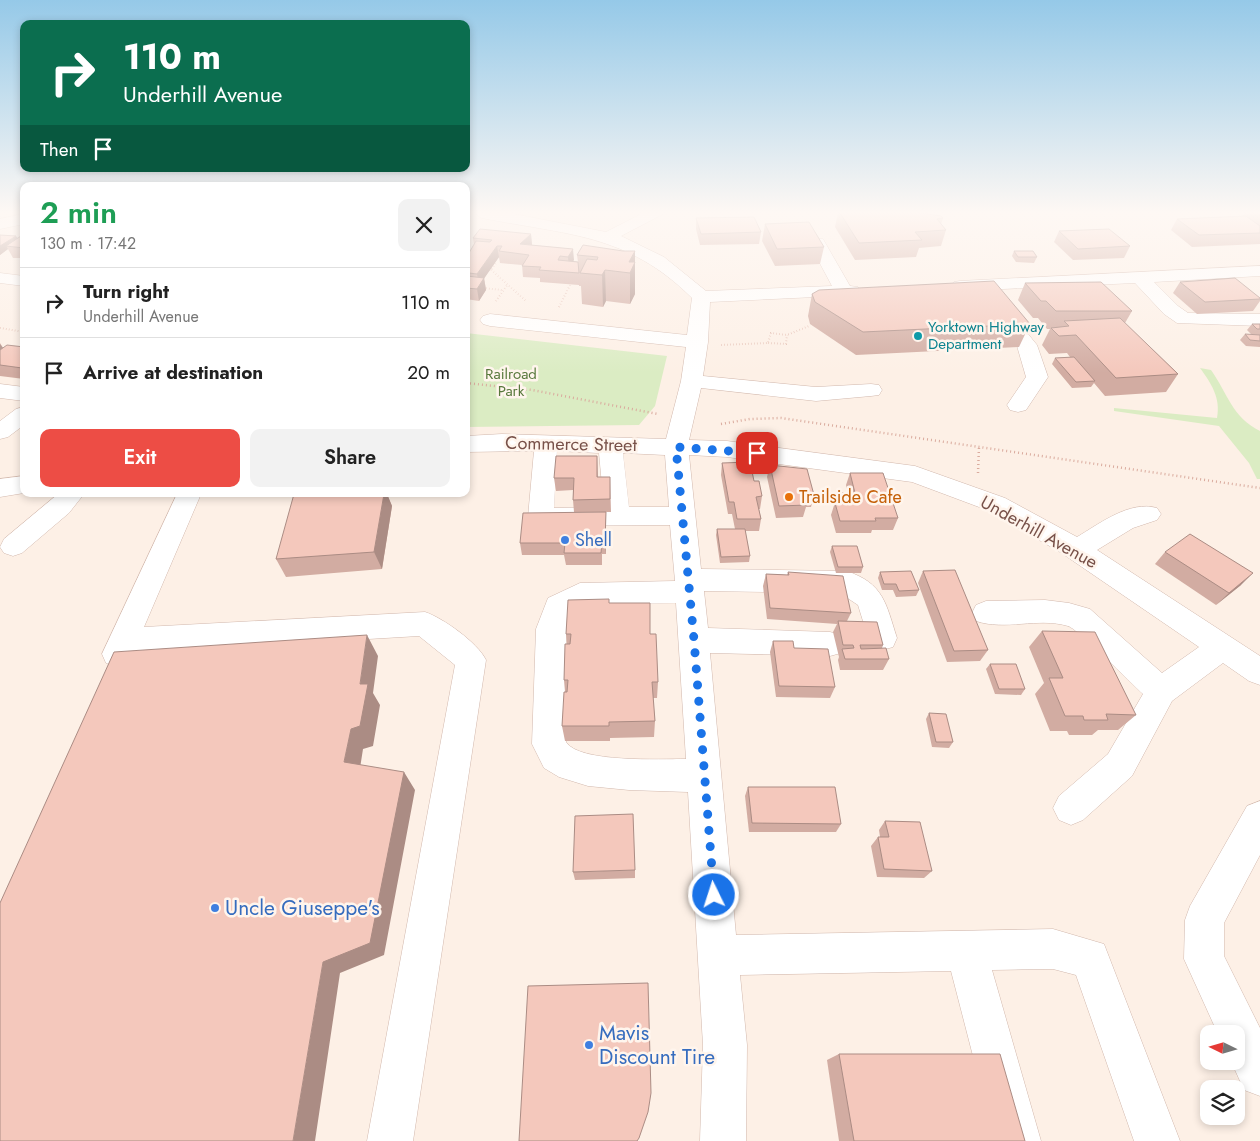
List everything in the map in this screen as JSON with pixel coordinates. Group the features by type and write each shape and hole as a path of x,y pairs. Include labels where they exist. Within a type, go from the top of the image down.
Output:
{"street":[{"path":"666,266 686,281 701,296 874,289"},
{"path":"830,266 844,291"},
{"path":"939,286 1260,271"},
{"path":"1238,272 1260,290"},
{"path":"1140,277 1171,310 1184,319 1260,320"},
{"path":"0,278 20,280"},
{"path":"1020,283 1035,298 1095,298 1076,280"},
{"path":"977,285 1027,344 1037,377 1018,405"},
{"path":"701,296 698,342 692,381 679,433 682,516 694,640 725,1045 723,1141"},
{"path":"493,312 698,342"},
{"path":"692,381 816,394 871,390"},
{"path":"0,391 20,394"},
{"path":"0,432 20,417"},
{"name":"Commerce Street","path":"470,444 546,443 610,446 679,433"},
{"name":"Underhill Avenue","path":"679,433 727,449 915,474 996,504 1076,550 1260,672"},
{"path":"546,443 541,517 682,516"},
{"path":"610,446 618,515"},
{"path":"0,488 20,485"},
{"path":"13,546 69,497"},
{"path":"106,678 188,497"},
{"path":"1076,550 1124,522 1148,514"},
{"path":"705,776 588,770 565,764 557,759 549,744 551,629 558,606 580,594 640,594 689,585 846,582 870,599 882,638"},
{"path":"986,613 1046,611 1066,613 1080,617 1160,691"},
{"path":"123,640 425,624 471,660 390,1141"},
{"path":"694,640 830,644"},
{"path":"1071,808 1120,765 1160,691 1222,647"},
{"path":"1260,819 1204,920 1204,959 1260,1074"},
{"path":"719,955 1053,949 1090,958 1157,1141"},
{"path":"966,950 1018,1141"}],"path":[{"path":"488,268 492,269 530,304"},
{"path":"493,312 502,290 508,284"},
{"path":"559,307 570,285"},
{"path":"476,287 502,290"},
{"path":"768,343 771,334 787,335 809,326"},
{"path":"0,328 20,331"},
{"path":"721,345 786,344 787,335"},
{"path":"470,383 532,390 679,433 750,418 781,418 1260,488"},
{"path":"977,479 979,447"}],"green space":[{"name":"Railroad Park","path":"470,333 667,356 655,406 639,425 470,427"},
{"path":"1200,368 1211,370 1237,412 1243,419 1260,431 1260,479 1257,479 1249,463 1219,426 1114,411 1114,408 1217,418 1218,404 1216,397"}],"building":[{"path":"470,266 483,266 477,274 470,273"},
{"path":"527,266 578,266 579,273 539,270 541,267"},
{"path":"583,266 633,266 630,273 605,270 602,275 580,273"},
{"path":"470,276 484,278 477,289 470,288"},
{"path":"1235,278 1260,299 1205,302 1180,282"},
{"path":"994,281 1030,324 863,332 815,302 812,294 819,290"},
{"path":"1101,282 1132,311 1056,311 1046,301 1041,301 1025,283"},
{"path":"1120,318 1178,374 1116,378 1076,335 1059,336 1051,328 1069,326 1064,321"},
{"path":"1252,324 1260,324 1260,329 1257,329"},
{"path":"1245,334 1260,335 1260,341 1250,340"},
{"path":"7,345 20,347 20,368 0,365 0,350"},
{"path":"1074,357 1095,381 1076,382 1055,358"},
{"path":"556,456 597,456 597,477 610,477 610,499 573,500 574,478 554,478"},
{"path":"750,462 754,481 759,481 762,496 756,497 761,519 737,519 734,502 729,502 722,463"},
{"path":"770,465 807,469 814,495 805,495 807,505 779,506"},
{"path":"850,473 883,473 898,518 875,518 876,521 840,521 835,503 841,503 838,493 855,493"},
{"path":"293,497 383,497 374,552 276,559"},
{"name":"Shell","path":"606,512 605,542 602,542 601,553 564,553 565,543 520,543 523,513"},
{"path":"717,529 745,529 750,556 721,557"},
{"path":"1190,534 1253,573 1229,593 1165,552"},
{"path":"832,546 857,546 863,567 838,567"},
{"path":"955,570 988,650 954,651 923,571"},
{"path":"911,571 919,590 899,591 896,584 884,584 880,572"},
{"path":"788,572 843,576 851,613 770,608 766,574 789,575"},
{"path":"609,599 609,603 650,603 650,634 656,634 658,682 652,682 655,721 609,722 609,726 562,726 564,692 567,692 568,680 564,680 565,644 570,644 571,634 566,634 568,600"},
{"path":"838,621 877,622 883,645 860,645 861,649 886,648 889,659 845,659 842,649 854,648 853,645 843,645"},
{"path":"1042,631 1095,632 1136,715 1106,714 1108,720 1084,720 1083,716 1065,716 1049,678 1063,678"},
{"name":"Uncle Giuseppe's","path":"367,635 360,684 368,684 360,726 351,729 344,762 404,772 370,943 323,962 293,1141 0,1141 0,903 114,652"},
{"path":"773,641 793,641 794,648 828,649 835,687 779,686"},
{"path":"990,664 1016,664 1025,689 999,689"},
{"path":"929,713 946,714 953,742 936,742"},
{"path":"748,787 835,787 841,824 752,823"},
{"path":"633,814 635,870 573,872 575,816"},
{"path":"885,821 920,822 932,871 884,869 878,837 889,837"},
{"name":"Mavis Discount Tire","path":"648,983 651,1093 648,1112 637,1141 519,1141 528,986"},
{"path":"839,1054 1000,1054 1025,1141 854,1141"}],"place":[{"name":"Yorktown Highway Department","path":"918,336"},
{"name":"Trailside Cafe","path":"789,497"},
{"name":"Shell","path":"565,540"},
{"name":"Uncle Giuseppe's","path":"215,908"},
{"name":"Mavis Discount Tire","path":"589,1045"}],"route":[{"path":"714,895 694,640 676,447 727,449 757,453"}]}
